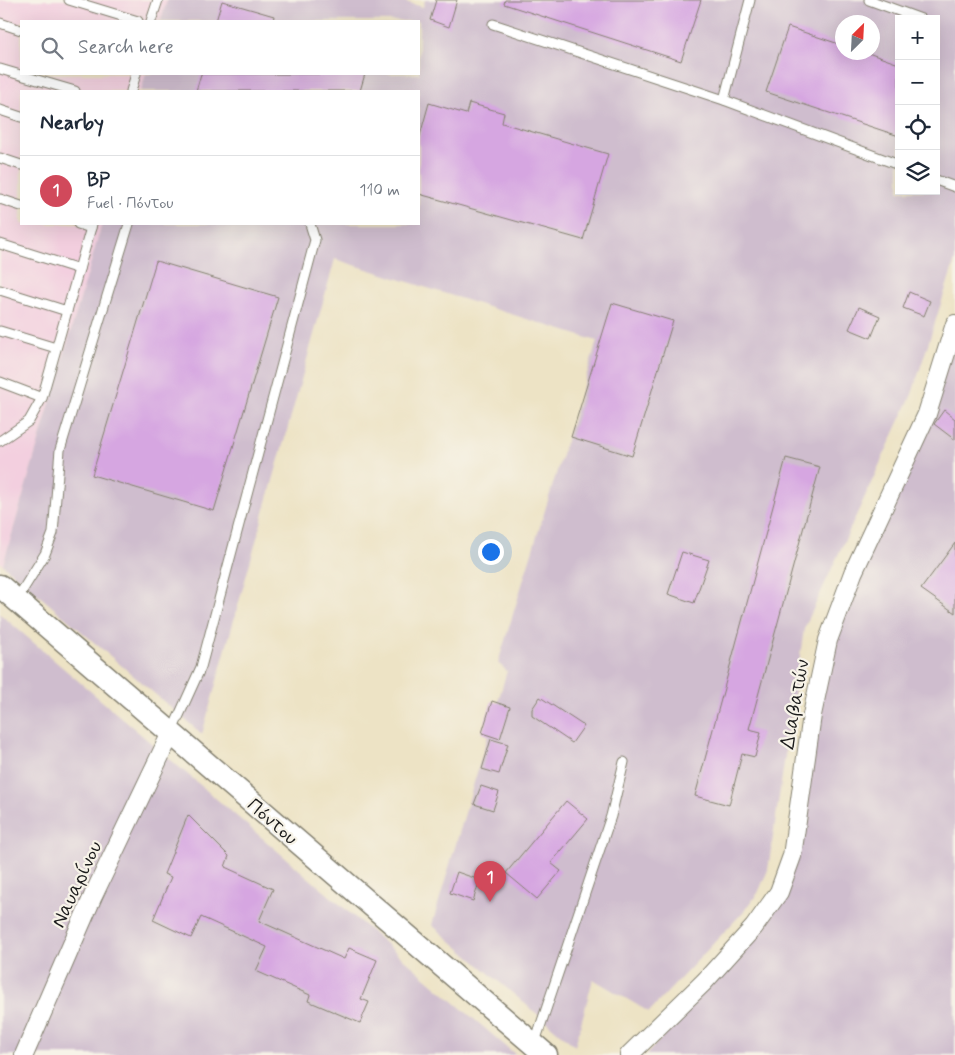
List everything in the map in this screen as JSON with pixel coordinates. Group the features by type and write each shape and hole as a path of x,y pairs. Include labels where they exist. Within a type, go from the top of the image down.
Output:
{"street":[{"name":"Διαβατών","path":"629,1055 710,975 754,927 779,892 792,856 812,715 828,640 853,573 927,414 955,324"},
{"name":"Πόντου","path":"8,593 540,1050"},
{"name":"Ναυαρίνου","path":"24,1055 93,896 171,733"}],"lane":[{"path":"69,0 135,20"},
{"path":"151,20 158,0"},
{"path":"724,100 750,0"},
{"path":"869,0 910,15"},
{"path":"0,23 20,30"},
{"path":"493,24 724,100 895,164"},
{"path":"0,69 20,75"},
{"path":"20,75 72,90"},
{"path":"131,90 136,75"},
{"path":"0,110 20,117"},
{"path":"0,158 20,165"},
{"path":"940,181 955,187"},
{"path":"0,199 20,206"},
{"path":"8,593 45,554 53,534 60,450 129,225"},
{"path":"171,733 201,667 315,240 310,225"},
{"path":"0,442 29,421 42,398 92,226"},
{"path":"0,244 79,269"},
{"path":"0,290 67,311"},
{"path":"0,331 56,348"},
{"path":"0,382 42,398"},
{"path":"540,1050 611,816 624,762"}],"shaded area":[{"path":"0,0 167,0 161,20 20,20 20,75 146,75 141,90 20,90 20,225 102,225 3,565 0,562"},
{"path":"167,0 399,0 423,7 425,0 955,0 955,260 912,394 804,629 768,870 758,893 743,912 649,1012 593,979 575,1046 432,925 507,671 498,663 597,341 335,259 202,734 3,565 102,225 420,225 420,90 141,90 146,75 420,75 420,20 161,20"},
{"path":"955,344 955,1055 646,1055 727,966 781,898 823,681 845,604"},
{"path":"0,614 516,1055 0,1055"}],"building":[{"path":"436,0 457,0 449,27 430,20"},
{"path":"505,0 701,0 681,61 504,4"},
{"path":"222,1 274,16 273,20 216,20"},
{"path":"788,27 835,43 835,60 880,60 880,57 895,63 895,135 766,92"},
{"path":"201,75 365,75 360,90 196,90"},
{"path":"429,103 466,114 469,103 504,113 502,123 608,154 583,240 420,194 420,135"},
{"path":"156,261 278,297 214,511 92,475"},
{"path":"909,292 930,301 924,316 903,308"},
{"path":"612,303 673,321 632,456 571,437"},
{"path":"859,307 880,316 871,338 849,329"},
{"path":"944,410 955,419 955,440 934,424"},
{"path":"786,458 820,467 749,729 761,732 755,757 742,754 729,805 695,796"},
{"path":"955,543 955,613 921,589"},
{"path":"682,552 709,560 694,603 668,594"},
{"path":"540,697 584,726 572,743 532,716 532,709"},
{"path":"492,701 510,707 500,739 482,733"},
{"path":"491,739 508,744 499,774 482,769"},
{"path":"481,786 499,792 493,810 474,804"},
{"path":"566,801 588,819 551,863 561,871 537,899 506,873"},
{"path":"188,815 229,856 225,867 273,889 259,921 344,959 349,948 377,960 361,999 369,1002 360,1023 308,1001 310,995 256,971 267,947 201,917 191,938 153,920 171,877 164,874"},
{"path":"457,872 480,880 473,901 450,893"}],"place":[{"name":"BP","path":"490,902"}]}
